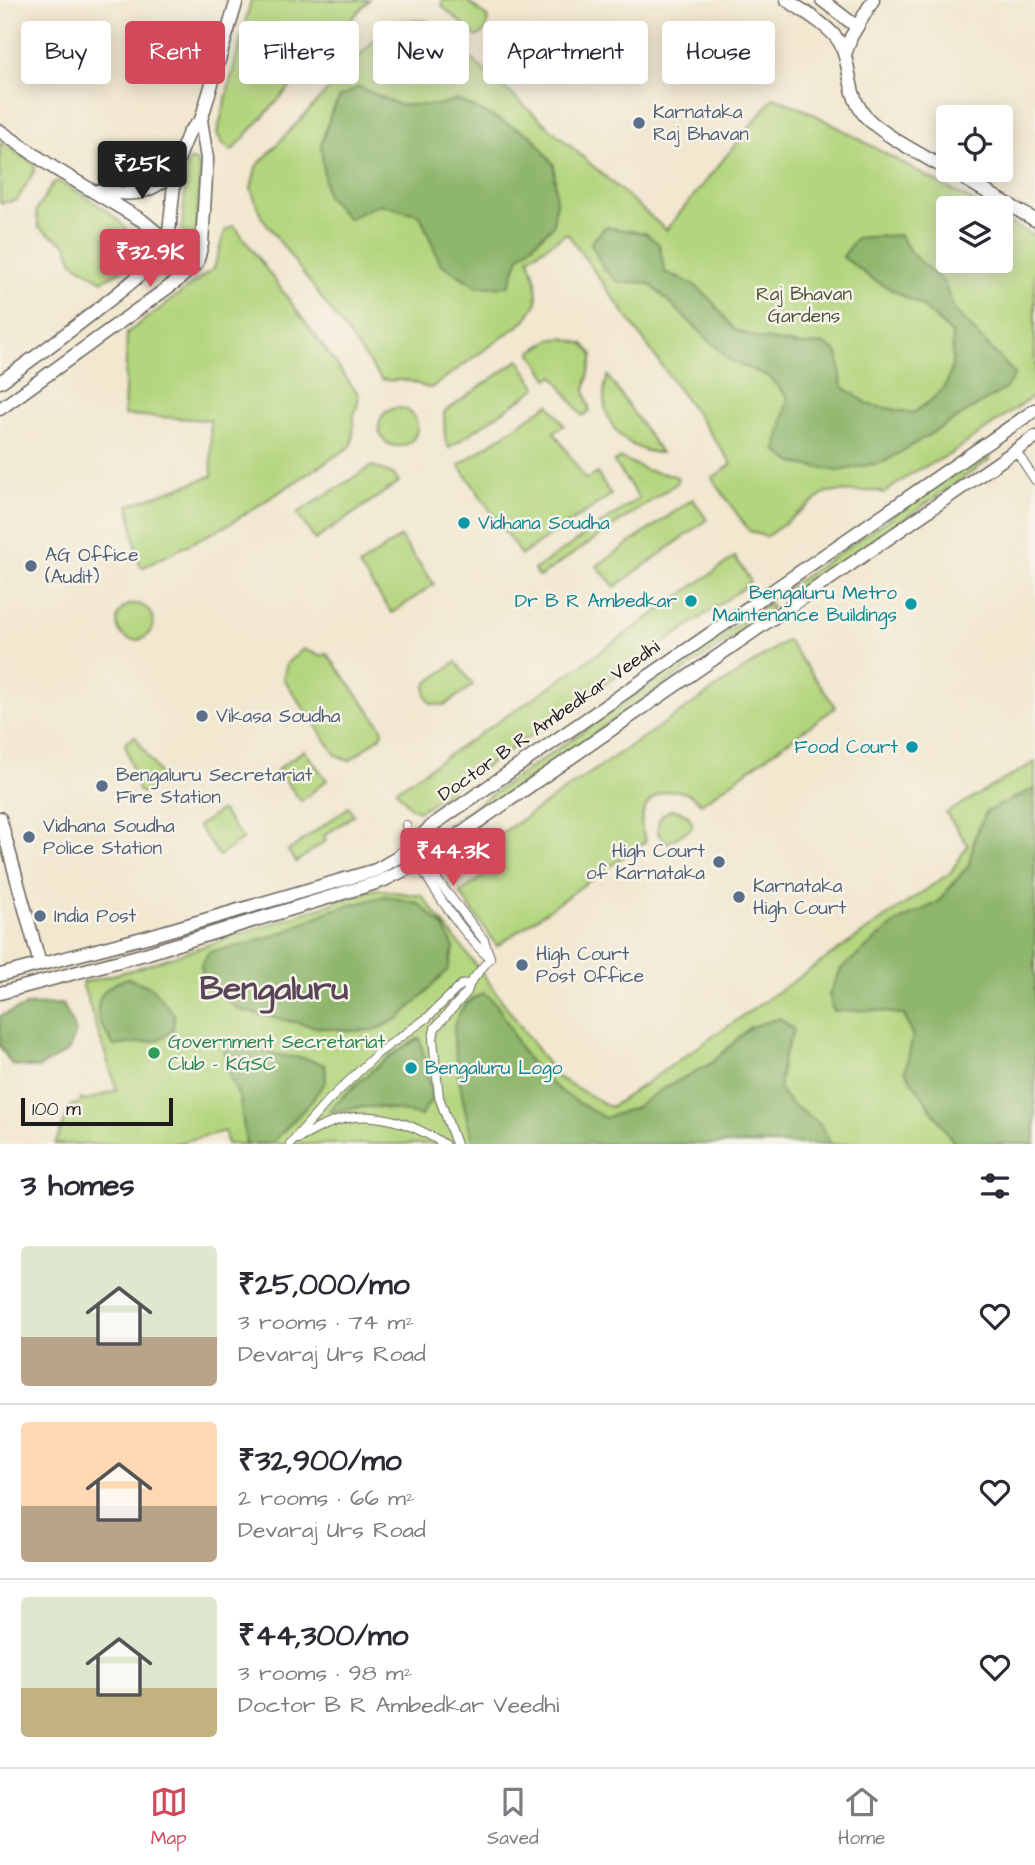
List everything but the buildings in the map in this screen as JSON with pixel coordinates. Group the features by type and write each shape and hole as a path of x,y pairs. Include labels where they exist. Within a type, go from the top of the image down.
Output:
{"main road":[{"path":"0,409 177,281 197,262 202,244 207,159 201,120 237,0"},
{"path":"787,0 835,36 840,43 854,98 863,115 936,162"},
{"path":"822,0 857,27"},
{"path":"845,55 873,0"},
{"path":"0,382 26,365 145,272 168,242 175,172 189,132 201,120"},
{"path":"0,131 143,221 168,242 199,255"},
{"path":"180,155 198,148 207,159"},
{"path":"94,191 128,195 157,188 175,172"},
{"path":"970,182 1035,220"},
{"name":"Doctor B R Ambedkar Veedhi","path":"0,975 146,937 367,873 397,858 434,824 1035,410"},
{"path":"0,993 145,954 329,899 382,881 423,861 1031,439 1013,424"},
{"path":"991,439 1011,454"},
{"path":"0,818 40,964"}],"street":[{"path":"1011,454 1035,480"},
{"path":"414,841 423,861 484,940 490,958 470,983 467,992 435,1028 433,1039 439,1097 456,1144"},
{"path":"291,1143 328,1101 378,1053 427,1018 461,985 470,983"},
{"path":"291,1143 330,1123 359,1117 395,1121 421,1129 444,1144"}],"green space":[{"path":"251,0 369,0 350,21 246,21"},
{"path":"442,0 466,0 488,18 488,21 483,21 483,33 477,37 469,30 469,21 459,21 442,6"},
{"name":"Raj Bhavan Gardens","path":"373,41 373,84 469,84 469,57 483,69 483,84 500,84 666,230 774,97 812,113 962,196 936,196 936,273 1013,273 1013,225 1035,237 1035,395 949,455 914,472 883,494 879,491 827,492 766,537 749,531 712,478 732,464 567,233 529,258 536,281 537,302 525,321 431,388 409,381 381,379 261,216 251,189 256,167 333,84 359,84 359,56"},
{"path":"239,47 239,84 293,84 232,151 217,134"},
{"path":"359,87 399,105 437,105 458,100 531,135 554,165 556,202 553,226 519,257 509,286 477,287 440,263 420,215 379,204 348,219 326,195 321,145 331,113 340,97"},
{"path":"0,142 34,164 35,170 17,200 0,203"},
{"path":"190,160 195,160 200,169 197,228 191,236 184,234 182,229 187,165"},
{"path":"58,181 113,215 125,227 132,240 133,253 120,271 102,281 73,262 67,245 39,228 36,211 53,183"},
{"path":"234,225 358,394 351,446 228,525 142,568 138,561 129,505 212,476 210,420 124,415 127,333 214,268 225,231"},
{"path":"605,227 645,233 659,244 665,272 695,285 735,330 757,338 801,345 825,344 838,353 842,386 870,405 913,413 943,389 948,381 952,361 952,334 922,306 872,279 843,257 856,238 900,235 911,253 944,283 955,311 1015,374 1005,389 884,462 838,471 793,463 776,450 788,398 768,376 732,362 650,284 619,283 603,268 591,243"},
{"path":"563,338 584,344 593,355 585,390 590,411 582,416 554,376 548,379 531,352 550,340"},
{"path":"519,360 537,388 449,448 445,439 444,412"},
{"path":"608,376 661,453 634,446 614,428 604,404"},
{"path":"549,404 564,425 554,432 586,480 597,473 611,495 521,555 459,465"},
{"path":"398,408 411,414 417,427 411,440 398,446 385,440 379,427 385,414"},
{"path":"985,453 990,456 989,460 793,596 786,595 788,588"},
{"path":"621,458 646,470 675,476 678,478 677,483 539,577 534,570 639,498 614,462"},
{"path":"372,466 393,474 399,482 315,540 297,513"},
{"path":"693,499 707,520 615,587 597,566"},
{"path":"400,537 434,584 392,613 359,566"},
{"path":"735,557 750,580 749,584 475,774 469,769 450,786 452,789 419,811 411,808 396,790 553,685"},
{"path":"769,603 772,606 770,611 451,833 444,832 446,826"},
{"path":"135,604 148,609 153,622 148,635 135,640 122,635 117,622 122,609"},
{"path":"787,640 836,707 701,804 690,795 678,791 656,796 643,815 642,827 646,841 497,946 460,893 491,871 472,853"},
{"path":"303,649 320,656 327,654 381,726 383,732 380,737 349,761 336,755 283,678 287,663"},
{"path":"456,662 473,685 445,705 432,704 426,695 427,683"},
{"path":"135,736 161,776 152,782 154,786 143,793 138,791 125,743"},
{"path":"304,750 327,780 301,801 277,770"},
{"path":"1035,762 1035,1144 227,1144 225,1131 173,1144 55,1144 71,1105 80,1103 81,1099 85,1101 117,1090 82,983 135,969 376,889 422,896 486,978 557,1077 611,1107 950,873 968,845 946,813"},
{"path":"1035,788 1035,1144 955,1144 905,1071 913,1037 904,1015 873,1010 833,1011 829,994 841,969 897,922 937,903 969,865 975,836 986,812"},
{"path":"349,807 354,815 324,836 326,841 296,862 288,851"},
{"path":"221,810 243,839 219,856 198,826"},
{"path":"670,810 686,814 691,820 692,828 668,843 659,835 658,827 661,817"},
{"path":"385,896 418,903 444,927 454,948 447,971 400,1018 375,1030 352,1031 316,1027 240,1010 204,985 201,966 209,952 247,944 284,932 329,911"},
{"path":"128,978 151,987 174,1014 173,1031 155,1041 114,1046 99,1019 99,1000 110,986"},
{"path":"484,993 502,1013 533,1066 571,1098 605,1118 634,1108 664,1088 712,1063 750,1027 780,1018 794,1030 783,1058 779,1088 791,1104 820,1124 831,1144 475,1144 460,1084 454,1033 455,1024 463,1008 469,1001"},
{"path":"63,1004 76,1032 68,1051 38,1068 12,1065 0,1046 0,1016 29,1005"},
{"path":"420,1038 432,1098 421,1116 376,1107 330,1112 329,1110 372,1071"},
{"path":"230,1040 261,1047 274,1055 305,1058 325,1065 326,1081 308,1105 271,1144 246,1144 240,1099 229,1075 224,1046"}],"place":[{"name":"Karnataka Raj Bhavan","path":"639,123"},
{"name":"Vidhana Soudha","path":"464,523"},
{"name":"AG Office (Audit)","path":"31,566"},
{"name":"Dr B R Ambedkar","path":"691,601"},
{"name":"Bengaluru Metro Maintenance Buildings","path":"911,604"},
{"name":"Vikasa Soudha","path":"202,716"},
{"name":"Food Court","path":"912,747"},
{"name":"Bengaluru Secretariat Fire Station","path":"102,786"},
{"name":"Vidhana Soudha Police Station","path":"29,837"},
{"name":"High Court of Karnataka","path":"719,862"},
{"name":"Karnataka High Court","path":"739,897"},
{"name":"India Post","path":"40,916"},
{"name":"High Court Post Office","path":"522,965"},
{"name":"Government Secretariat Club - KGSC","path":"154,1053"},
{"name":"Bengaluru Logo","path":"411,1068"}],"district":[{"name":"Bengaluru","path":"274,989"}]}
